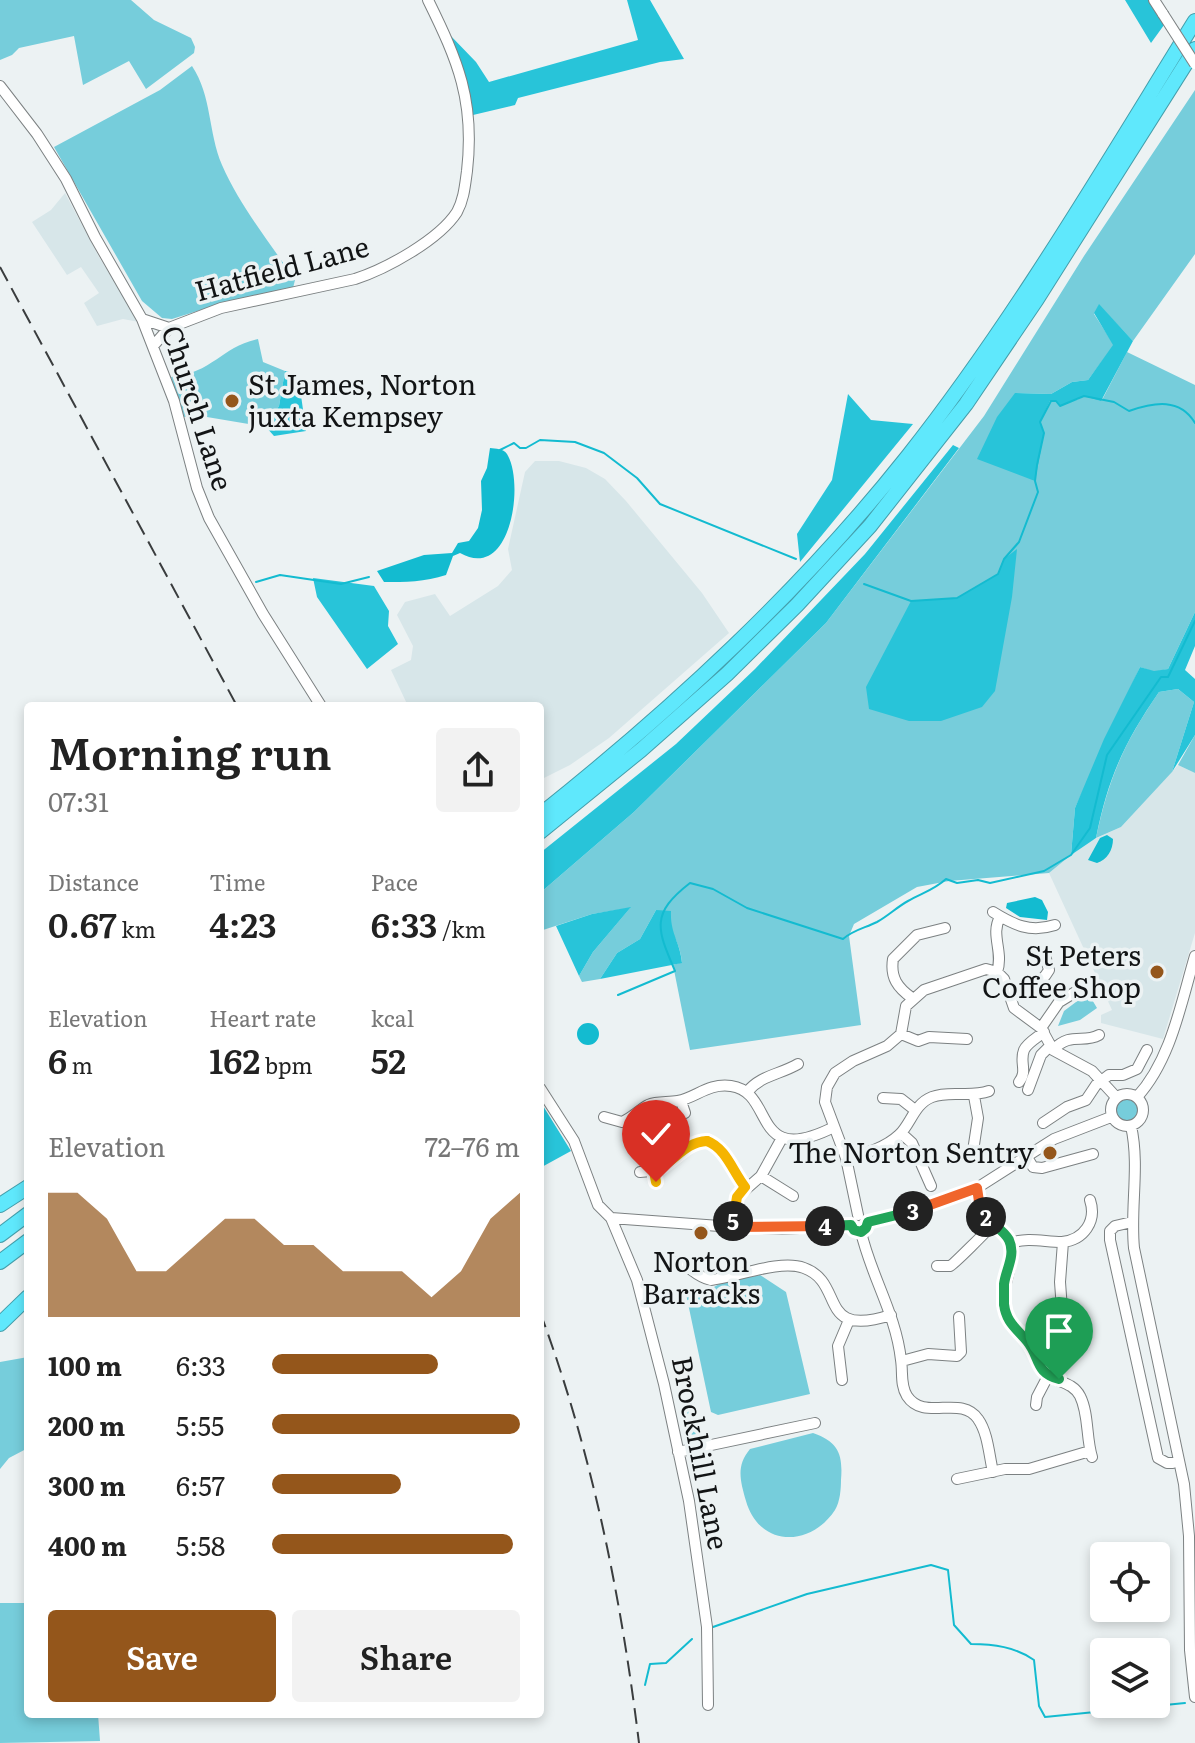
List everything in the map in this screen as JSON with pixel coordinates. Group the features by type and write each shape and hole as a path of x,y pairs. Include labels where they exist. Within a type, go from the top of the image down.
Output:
{"highway":[{"path":"544,812 744,638 790,592 908,456 955,394 1021,296 1195,21"},
{"path":"544,829 641,750 727,674 870,526 975,391 1195,49"},
{"path":"0,1205 24,1190"},
{"path":"0,1235 24,1217"},
{"path":"0,1262 24,1244"},
{"path":"0,1324 24,1301"}],"street":[{"name":"Hatfield Lane","path":"153,346 169,328 221,308 374,273 437,233 455,215 464,192 468,156 466,97 453,51 428,0"},
{"path":"1154,0 1195,64"},
{"name":"Church Lane","path":"0,86 59,168 142,319 174,401 197,488 209,518 263,614 318,702"},
{"name":"Hatfield Lane","path":"142,319 169,328"},
{"path":"997,972 1000,953 996,915 1028,929 1055,925"},
{"path":"912,998 892,975 893,959 911,940 934,935 945,928"},
{"path":"1137,1097 1160,1063 1195,956"},
{"path":"1010,996 1021,994 1029,982 1048,973 1046,959"},
{"path":"858,1215 846,1158 825,1102 827,1087 835,1073 887,1046 901,1034 906,1006 924,990 952,987 986,969 997,972 1004,979 1014,1008 1043,1030 1051,1048 1092,1071 1116,1097"},
{"path":"1019,1082 1025,1071 1022,1053 1026,1046 1043,1030 1059,1002 1082,988"},
{"path":"901,1034 918,1041 929,1037 967,1039"},
{"path":"1028,1090 1041,1055 1077,1037 1091,1039 1099,1035"},
{"path":"1043,1123 1067,1107 1086,1100 1102,1079 1130,1073 1147,1050"},
{"path":"747,1092 764,1077 789,1075 798,1064"},
{"path":"604,1117 615,1127 646,1106 681,1101 702,1089 729,1085 747,1092 772,1132 782,1138 795,1140 834,1127"},
{"path":"846,1158 870,1152 901,1133 915,1110 932,1097 974,1096 989,1091"},
{"path":"544,1094 574,1141 598,1205 611,1218 782,1229 851,1225"},
{"path":"883,1098 901,1094 915,1110"},
{"path":"1124,1094 1137,1097 1141,1103 1142,1115 1131,1126 1120,1125 1111,1117 1110,1108 1116,1097 1124,1094"},
{"path":"974,1096 978,1146"},
{"path":"681,1101 685,1113"},
{"path":"868,1222 913,1211 977,1188 1061,1135 1111,1117"},
{"path":"1131,1126 1135,1142 1132,1222 1144,1301 1184,1484 1192,1558 1190,1650 1195,1697"},
{"path":"901,1133 912,1143 931,1179"},
{"path":"733,1227 733,1208 737,1197 761,1176 782,1138"},
{"path":"640,1172 655,1177 682,1149 705,1140 721,1151 745,1187"},
{"path":"1027,1157 1033,1167 1042,1168 1093,1154"},
{"path":"761,1176 789,1191"},
{"path":"963,1473 1052,1468 1091,1454 1081,1398 1073,1386 1048,1376 1041,1369 1029,1343 1015,1330 1005,1313 1004,1282 1012,1253 1010,1243 1003,1231 992,1225 980,1208 977,1188"},
{"path":"1010,1243 1026,1239 1063,1242 1085,1233 1093,1209 1090,1200"},
{"path":"861,1232 854,1230 852,1218 864,1216 868,1222"},
{"name":"Brockhill Lane","path":"611,1218 637,1280 664,1384 689,1501 707,1627 708,1705"},
{"path":"861,1232 868,1222"},
{"path":"1132,1222 1115,1226 1110,1231 1110,1240 1158,1458 1173,1463"},
{"path":"937,1266 950,1271 968,1246 992,1225"},
{"path":"861,1232 868,1261 891,1315 902,1361 903,1388 908,1398 928,1409 976,1407 993,1472"},
{"path":"1063,1242 1060,1282 1063,1323"},
{"path":"663,1262 683,1262 702,1278 711,1280 787,1265 806,1268 823,1282 834,1307 849,1320 871,1322 891,1315"},
{"path":"902,1361 928,1354 957,1356 962,1345 959,1317"},
{"path":"842,1380 835,1367 838,1346 849,1320"},
{"path":"1033,1399 1048,1376"},
{"path":"678,1452 815,1423"}],"shaded area":[{"path":"0,0 131,0 154,20 191,38 194,53 146,89 129,61 83,85 74,36 19,48 0,60"},
{"path":"627,0 650,0 684,59 660,62 518,98 515,105 473,115 464,71 448,33 476,62 489,82 638,40"},
{"path":"1125,0 1149,0 1164,25 1151,43"},
{"path":"192,66 203,89 218,153 229,180 295,280 293,288 226,302 172,319 162,318 142,301 54,147 160,90"},
{"path":"1195,90 1195,254 1133,341 1099,305 1094,314 1114,345 1088,380 1072,382 1051,394 1015,393 1037,465 1044,433 1040,422 1051,401 1077,400 1084,396 1102,400 1127,352 1195,385 1195,612 1168,669 1154,672 1140,667 1075,808 1071,855 1049,873 949,881 917,887 854,924 849,936 861,1025 690,1050 673,965 682,962 681,954 673,934 656,910 640,939 617,953 600,979 582,982 579,976 593,952 630,908 592,914 544,930 544,890 634,812 826,623 984,416 1084,256"},
{"path":"65,193 139,322 123,319 97,326 84,303 99,293 81,267 67,275 32,222 51,210"},
{"path":"1099,304 1133,341 1101,401 1084,396 1060,406 1056,401 1050,401 1040,422 1044,433 1035,481 977,459 997,417 1015,393 1051,394 1072,382 1088,380 1113,345 1094,313"},
{"path":"258,339 263,362 285,371 279,406 266,427 195,415 184,417 171,377 197,370 235,347"},
{"path":"285,371 298,374 306,431 274,436 266,427 279,406"},
{"path":"848,394 871,420 913,424 800,562 797,534 832,480"},
{"path":"953,445 959,448 826,623 634,812 544,890 544,850 676,744 755,669 865,554"},
{"path":"490,448 505,452 512,468 513,506 502,542 491,554 477,558 460,553 453,556 446,575 407,582 384,582 377,571 424,555 452,553 458,543 469,541 478,528 482,510 481,481"},
{"path":"535,461 559,461 586,468 605,479 702,593 729,633 609,738 570,765 544,778 544,702 406,702 391,670 411,660 413,646 397,615 405,602 435,594 450,616 498,586 512,570 508,549 525,472"},
{"path":"1017,549 1012,597 995,691 982,707 941,721 909,721 869,709 866,687 911,601 957,598 998,574 1004,559"},
{"path":"313,578 374,586 389,611 388,626 398,644 367,669 317,597"},
{"path":"1195,612 1195,646 1185,670 1195,679 1195,735 1172,772 1194,702 1178,689 1159,692 1119,762 1096,838 1071,855 1075,808 1104,739 1140,667 1154,671 1168,669"},
{"path":"1178,689 1194,702 1172,772 1121,827 1096,838 1112,778 1136,728 1159,692"},
{"path":"1195,735 1195,773 1178,765"},
{"path":"1178,765 1195,773 1195,933 1163,1039 1101,1023 1101,1015 1112,1010 1049,873 1086,843 1121,827"},
{"path":"1107,835 1113,839 1109,854 1097,863 1088,860 1100,838"},
{"path":"1035,897 1042,900 1048,912 1047,920 1020,917 1006,908 1007,903"},
{"path":"631,907 593,952 579,976 556,926 592,914"},
{"path":"656,910 671,911 682,963 600,979 617,953 640,939"},
{"path":"1088,993 1097,1008 1080,1020 1058,1026 1064,1011"},
{"path":"588,1023 596,1026 599,1034 596,1042 588,1045 580,1042 577,1034 580,1026"},
{"path":"1126,1098 1135,1101 1138,1110 1135,1119 1126,1122 1117,1119 1114,1110 1117,1101"},
{"path":"544,1107 571,1151 544,1166"},
{"path":"760,1275 786,1292 810,1394 718,1415 711,1412 686,1294"},
{"path":"24,1358 24,1450 9,1458 0,1469 0,1362"},
{"path":"693,1397 703,1434 689,1438 680,1400"},
{"path":"813,1433 838,1450 841,1487 837,1507 825,1522 812,1531 786,1537 773,1534 753,1516 746,1501 741,1480 743,1461 750,1449"},
{"path":"0,1603 24,1603 24,1718 98,1718 100,1741 0,1743"}],"waterway":[{"path":"864,584 911,601 957,598 998,574 1004,559 1019,542 1038,492 1035,481 1044,433 1040,422 1051,401 1056,401 1060,406 1084,396 1114,402 1129,411 1166,404 1182,409 1195,423"},
{"path":"500,450 514,443 526,448 540,440 575,442 604,453 637,478 660,504 796,559"},
{"path":"256,582 280,575 341,584 369,577"},
{"path":"618,995 675,971 664,944 661,923 668,904 690,883 713,889 747,908 843,939 877,922 946,879 957,883 978,880 990,883 1044,871 1071,855 1090,828 1107,755 1161,677 1168,677 1195,621"},
{"path":"713,1627 807,1594 931,1565 948,1570 954,1625 971,1644 1004,1647 1034,1660 1039,1706 1045,1717 1185,1703"},
{"path":"645,1685 650,1664 666,1663 692,1639"}],"railway":[{"path":"0,267 235,702"},
{"path":"544,1324 575,1418 602,1525 623,1633 639,1743"}],"place":[{"name":"St James, Norton juxta Kempsey","path":"232,401"},
{"name":"St Peters Coffee Shop","path":"1157,972"},
{"name":"The Norton Sentry","path":"1050,1153"},
{"name":"Norton Barracks","path":"701,1233"}],"route":[{"path":"656,1182 654,1171 682,1149 705,1140 721,1151 745,1187 733,1208 733,1227 782,1229 851,1225 861,1232 868,1222 913,1211 977,1188 980,1208 992,1225 1003,1231 1010,1243 1012,1253 1004,1282 1005,1313 1009,1323 1029,1343 1041,1369 1048,1376 1059,1379"}]}
